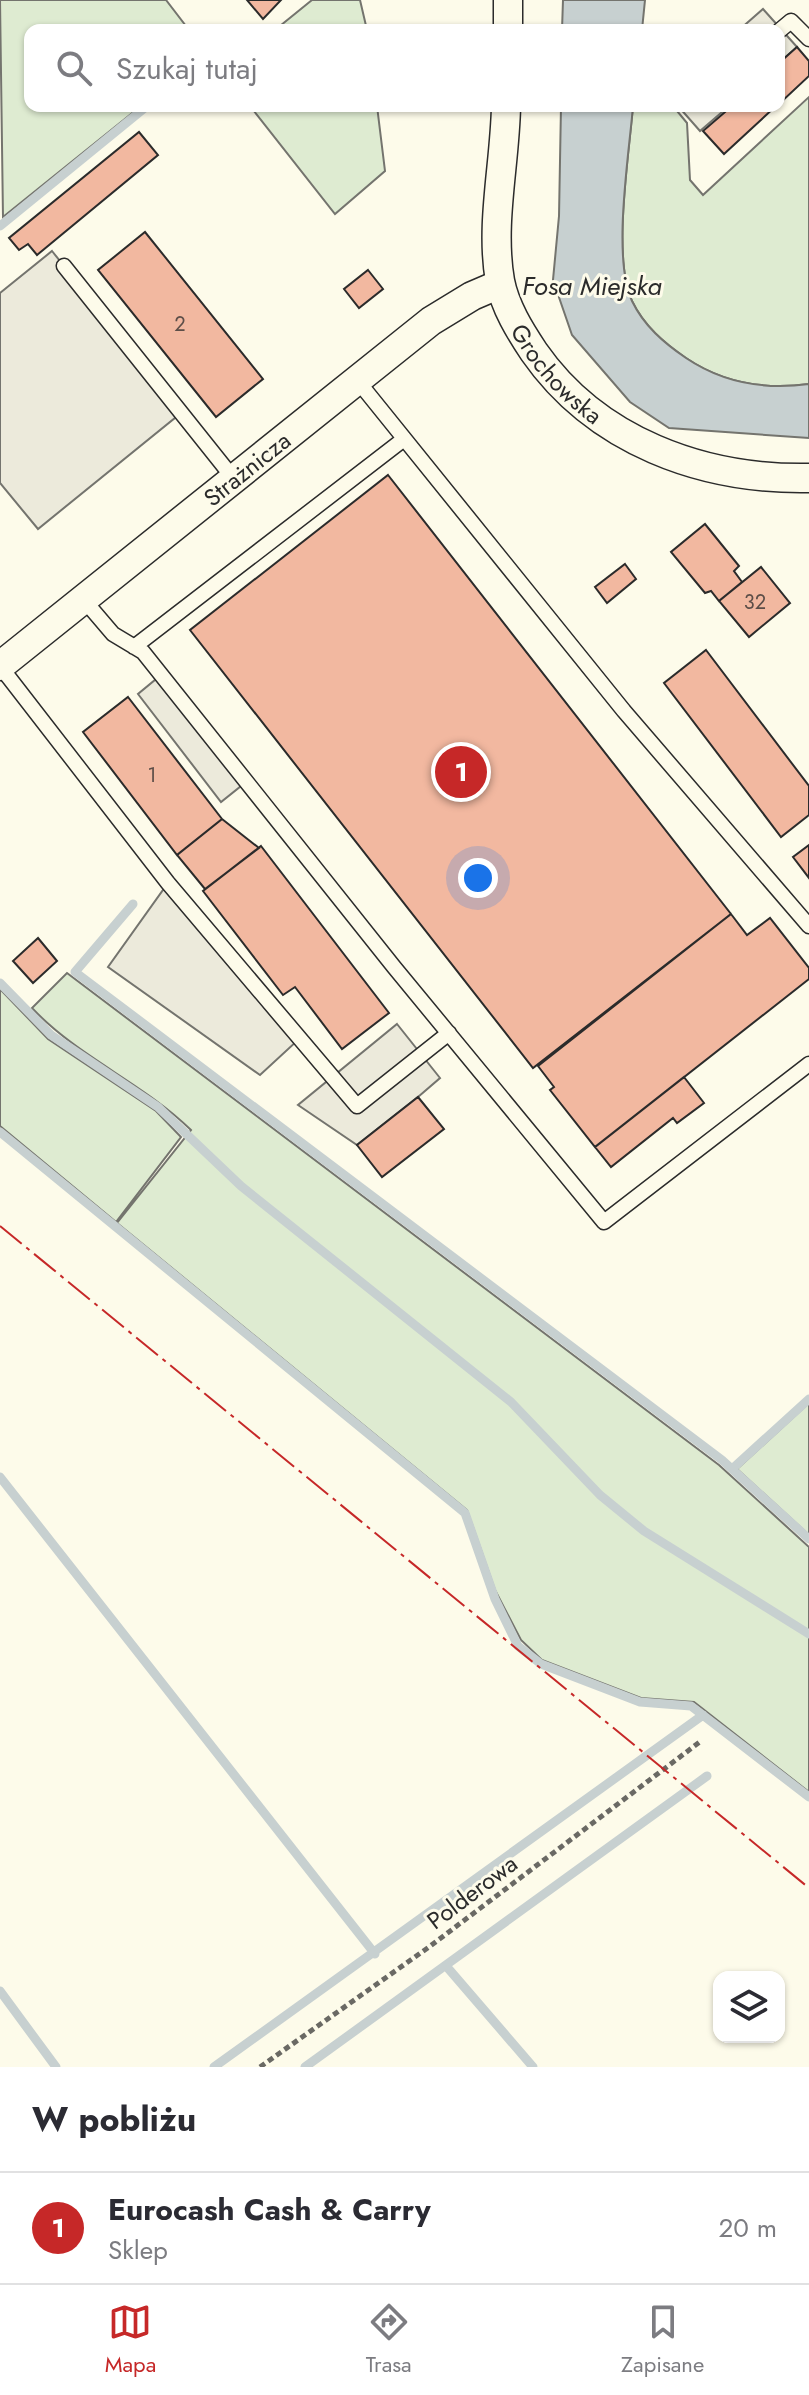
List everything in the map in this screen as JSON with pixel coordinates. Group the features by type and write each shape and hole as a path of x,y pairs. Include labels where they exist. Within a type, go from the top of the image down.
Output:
{"street":[{"path":"508,0 508,24"},
{"name":"Grochowska","path":"506,112 505,164 495,232 500,284 516,326 545,367 584,409 629,440 691,464 809,478"},
{"name":"Strażnicza","path":"0,666 431,321 472,296 500,284"}],"lane":[{"path":"785,26 791,21 809,39"},
{"path":"64,266 234,479"},
{"path":"357,380 624,711 809,926"},
{"path":"134,647 404,439"},
{"path":"84,600 113,634 143,652 604,1222 809,1064"},
{"path":"0,666 168,883 357,1106 449,1033"}],"path":[{"name":"Polderowa","path":"260,2067 429,1947 701,1741"}],"green space":[{"path":"0,0 166,0 184,24 24,24 24,112 134,112 3,217"},
{"path":"312,0 360,0 366,24 282,24"},
{"path":"809,97 809,384 776,386 745,383 700,367 655,333 637,310 626,282 622,233 632,112 678,112 687,123 690,180 703,195"},
{"path":"255,112 378,112 385,171 335,214"},
{"path":"67,973 719,1465 809,1547 809,1792 694,1702 641,1698 542,1660 521,1640 495,1590 467,1510 117,1223 191,1130 152,1098 70,1041 32,1008"},
{"path":"0,989 48,1039 156,1111 181,1137 116,1222 0,1126"},
{"path":"809,1403 809,1535 737,1469"}],"shaded area":[{"path":"763,9 776,24 746,24"},
{"path":"785,34 797,47 785,58"},
{"path":"683,112 722,112 700,131"},
{"path":"52,251 181,413 38,529 0,483 0,293"},
{"path":"161,675 246,782 221,802 138,694"},
{"path":"168,883 298,1040 260,1075 108,967"},
{"path":"397,1024 440,1078 418,1097 357,1145 298,1105"}],"water":[{"path":"563,0 645,0 643,24 562,24"},
{"name":"Fosa Miejska","path":"561,112 632,112 622,233 626,282 632,301 655,333 700,367 745,383 776,386 809,384 809,438 669,428 630,402 572,335 553,280 559,216"}],"building":[{"path":"247,0 281,0 263,19"},
{"path":"797,47 809,61 809,76 785,98 785,58"},
{"path":"725,112 770,112 724,154 703,131"},
{"path":"139,132 158,155 37,255 28,244 19,250 9,238"},
{"path":"145,232 263,379 216,417 98,270"},
{"path":"368,270 383,289 359,308 344,289"},
{"path":"388,475 731,914 533,1068 190,630"},
{"path":"705,524 739,566 734,571 742,582 719,601 711,591 705,593 671,552"},
{"path":"625,564 636,579 607,603 595,587"},
{"path":"761,567 790,603 749,637 719,601"},
{"path":"706,650 809,786 809,815 781,837 664,683"},
{"path":"128,697 222,819 177,855 83,732"},
{"path":"222,819 259,848 205,889 177,855"},
{"path":"809,845 809,878 793,857"},
{"path":"261,846 389,1013 342,1049 295,987 283,995 203,891"},
{"path":"731,914 747,935 770,918 809,968 809,979 595,1147 550,1090 554,1087 538,1066"},
{"path":"38,938 57,961 33,983 13,961"},
{"path":"684,1077 704,1103 677,1123 673,1118 611,1167 595,1147"},
{"path":"418,1097 444,1129 382,1177 357,1145"}],"waterway":[{"path":"0,226 140,112"},
{"path":"133,904 75,972 722,1460 809,1539"},
{"path":"0,983 51,1035 158,1107 241,1186 511,1402 600,1495 644,1531 809,1634"},
{"path":"0,1132 465,1513 495,1599 518,1646 541,1664 640,1702 691,1706 809,1797"},
{"path":"732,1469 809,1399"},
{"path":"0,1477 375,1954"},
{"path":"214,2067 703,1715"},
{"path":"305,2067 707,1776"},
{"path":"447,1967 533,2067"},
{"path":"0,1991 56,2067"}],"power":[{"path":"0,1226 809,1888"}],"place":[{"name":"Eurocash Cash & Carry","path":"461,772"}]}
